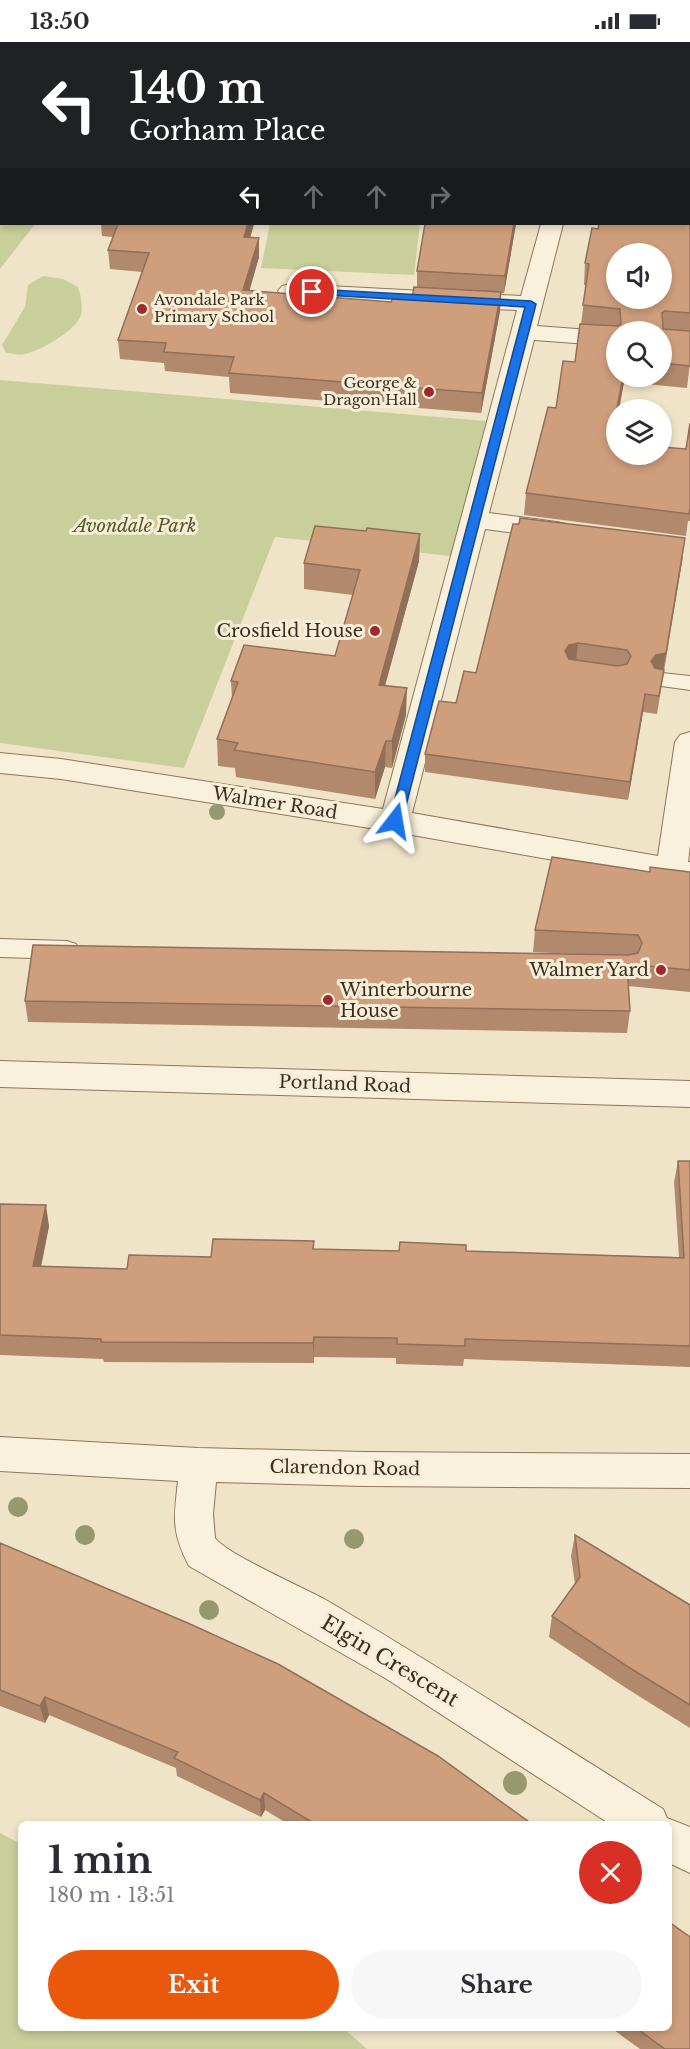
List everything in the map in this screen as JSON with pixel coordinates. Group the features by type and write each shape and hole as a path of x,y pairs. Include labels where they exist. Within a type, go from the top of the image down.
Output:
{"street":[{"path":"395,821 552,225"},
{"path":"290,291 531,304"},
{"path":"523,332 606,338"},
{"path":"474,519 576,532"},
{"path":"681,871 690,742"},
{"name":"Walmer Road","path":"0,763 61,769 395,821 681,871"},
{"name":"Portland Road","path":"0,1074 690,1094"},
{"name":"Clarendon Road","path":"0,1454 198,1464 364,1469 690,1471"},
{"name":"Elgin Crescent","path":"198,1464 194,1514 196,1540 203,1553 399,1665 643,1821"},
{"path":"672,1840 690,1852"}],"lane":[{"path":"662,680 690,683"},
{"path":"0,948 94,951"}],"green space":[{"path":"0,225 34,225 0,269"},
{"path":"270,225 420,225 414,275 261,268"},
{"path":"43,276 63,279 78,287 81,315 73,327 40,349 23,355 6,353 2,345 25,307 28,285"},
{"name":"Avondale Park","path":"0,380 486,421 451,556 275,537 184,768 0,743"},
{"path":"0,1833 18,1842 18,2031 346,2031 367,2049 0,2049"}],"building":[{"path":"118,225 248,225 244,237 259,238 243,290 391,302 393,298 412,299 414,287 501,292 482,393 229,373 234,357 164,352 166,343 118,340 149,253 108,250"},
{"path":"425,225 514,225 505,276 417,271"},
{"path":"599,225 690,225 690,313 665,311 662,313 662,321 621,321 620,309 672,309 672,243 606,243 606,307 583,305 589,264 585,263 592,228 598,229"},
{"path":"580,324 606,325 606,387 621,387 619,399 606,399 606,465 672,465 672,448 686,449 690,423 689,514 526,493 548,407 556,408 563,361 575,362"},
{"path":"672,330 690,331 690,366 672,364"},
{"path":"520,518 685,538 666,653 656,655 651,661 655,668 664,670 659,696 645,694 630,782 425,754 439,701 456,703 464,671 476,673 513,524 519,524","holes":["578,643 627,650 631,656 627,664 618,666 569,659 565,651 569,645"]},
{"path":"315,526 366,531 367,528 420,534 379,685 407,688 392,741 386,741 375,772 234,750 238,743 217,739 238,682 231,681 244,645 335,656 360,570 304,563"},
{"path":"552,857 650,872 650,867 690,872 690,970 627,964 630,1011 25,1001 33,945 628,955 638,953 642,943 638,935 535,930"},
{"path":"678,1161 690,1161 690,1346 465,1339 465,1346 397,1344 397,1338 314,1337 313,1343 101,1342 101,1339 0,1335 0,1204 46,1205 33,1266 127,1269 129,1255 211,1257 213,1239 314,1241 313,1249 399,1251 400,1242 466,1245 466,1251 684,1258"},
{"path":"575,1535 690,1605 690,1705 552,1616 580,1577"},
{"path":"0,1543 278,1664 438,1756 528,1821 310,1821 264,1793 260,1800 174,1758 178,1752 45,1697 40,1706 0,1690"},
{"path":"672,1924 690,1937 690,2049 665,2049 640,2031 672,2031"}],"place":[{"name":"Avondale Park Primary School","path":"142,309"},
{"name":"George & Dragon Hall","path":"429,392"},
{"name":"Crosfield House","path":"375,631"},
{"name":"Walmer Yard","path":"661,970"},
{"name":"Winterbourne House","path":"328,1000"}],"route":[{"path":"312,292 531,304 395,821"}]}
